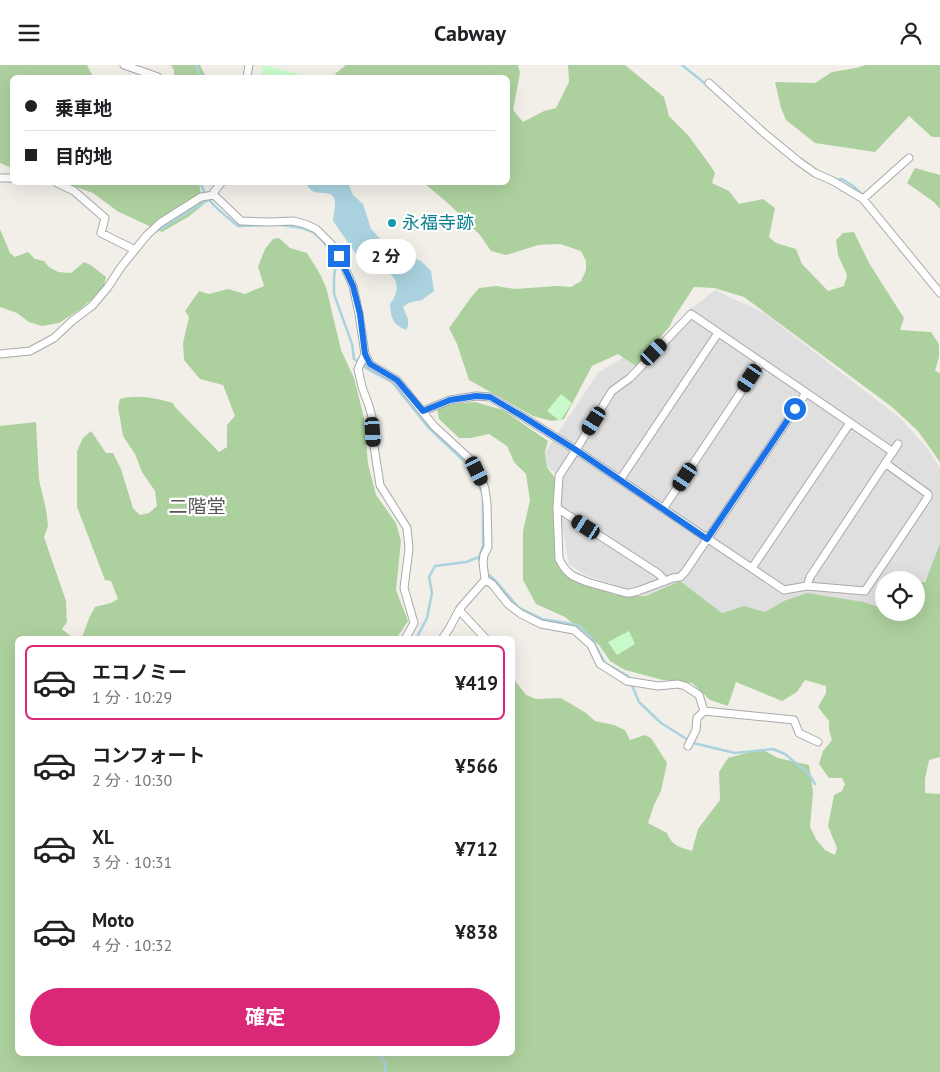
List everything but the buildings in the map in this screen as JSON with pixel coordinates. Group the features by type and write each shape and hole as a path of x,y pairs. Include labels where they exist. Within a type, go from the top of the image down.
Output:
{"street":[{"path":"124,65 152,75"},
{"path":"709,83 798,161 863,199 940,293"},
{"path":"863,199 909,158"},
{"path":"61,185 74,191 105,217 101,233 135,250"},
{"path":"214,195 219,185"},
{"path":"0,354 30,351 54,338 92,306 147,235 160,223 201,197 214,195"},
{"path":"214,195 242,221 293,221 305,224 316,229 333,246 353,286 360,314 365,354 370,364 397,380 434,426 471,460 485,489 487,504 488,547 484,555 484,575 459,610 444,636"},
{"path":"806,393 680,577 626,593 573,576 562,566 559,559 557,508 559,476 612,391 630,378 691,314 893,452"},
{"path":"620,480 718,333"},
{"path":"365,354 358,369 362,387 370,406 380,485 407,529 409,549 404,588 414,623 407,636"},
{"path":"663,509 761,362"},
{"path":"423,411 450,400 476,396 490,397 576,450 784,590 807,585 865,591 928,497 928,494 885,463"},
{"path":"752,568 850,423"},
{"path":"807,585 810,577 898,444"},
{"path":"557,508 659,574 665,581"},
{"path":"484,575 508,604 521,614 541,624 574,629 591,645 600,663 627,681 658,686 685,685 699,695 704,711"},
{"path":"459,610 483,636"},
{"path":"704,711 794,720 800,733 818,742"},
{"path":"688,746 696,730 697,718 704,711"}],"shaded area":[{"path":"715,290 764,313 900,418 927,448 940,468 940,545 933,566 925,579 925,571 875,571 875,606 864,602 784,601 765,612 744,606 722,613 680,581 646,596 585,575 569,564 561,519 562,479 547,466 546,451 598,373 627,355 638,364 687,312"}],"green space":[{"path":"0,65 87,65 92,75 10,75 10,167 0,163"},
{"path":"171,65 200,65 205,75 174,75"},
{"path":"263,65 302,75 261,75"},
{"path":"346,65 518,65 520,73 513,110 523,122 544,111 556,108 569,82 568,65 625,65 664,97 669,116 688,135 715,173 712,183 729,191 739,204 763,199 775,208 769,237 776,243 796,249 802,264 828,291 844,286 847,275 838,255 836,240 843,233 854,232 869,263 904,318 900,330 931,332 939,344 939,357 935,371 940,373 940,462 918,431 892,407 744,297 714,288 694,287 670,326 636,366 618,354 592,366 564,419 552,421 533,416 469,380 457,344 449,328 479,288 496,286 515,289 571,287 581,281 586,270 586,261 581,251 560,244 538,245 506,255 491,251 480,235 426,185 510,185 510,75 335,75"},
{"path":"866,65 940,65 940,137 932,137 909,116 875,152 815,143 786,120 775,82 815,83 832,72"},
{"path":"915,168 940,175 940,209 934,202 907,183"},
{"path":"71,185 199,185 203,205 188,217 162,232 117,211 93,193"},
{"path":"0,229 10,253 15,257 28,252 35,259 44,261 49,267 58,272 71,273 84,262 106,277 103,290 79,310 59,323 42,326 29,322 17,313 0,307"},
{"path":"279,238 290,248 307,253 326,287 341,350 354,378 364,418 368,464 376,495 396,523 401,541 396,590 408,621 398,636 82,636 95,607 118,599 111,581 105,580 77,507 77,451 83,438 91,431 106,453 113,453 121,469 133,508 140,515 149,513 157,506 155,491 142,472 135,454 123,436 118,407 120,399 146,397 173,403 219,452 227,447 227,425 235,416 223,385 200,379 184,360 183,343 189,317 185,311 199,291 209,294 228,289 245,294 264,286 258,267 265,249 273,239"},
{"path":"561,394 572,403 560,421 547,411"},
{"path":"475,402 503,410 548,441 545,452 547,467 555,478 553,506 556,548 564,569 586,584 616,595 646,596 680,581 722,613 744,606 765,612 784,601 807,593 864,602 875,606 875,621 925,621 925,582 940,544 940,757 929,760 925,779 925,793 940,794 940,1072 0,1072 0,426 36,422 39,480 48,526 44,537 66,601 67,622 62,629 70,636 15,636 15,1056 515,1056 515,681 526,695 536,699 561,698 586,713 595,721 614,725 625,730 630,740 645,735 651,738 667,763 661,791 648,823 667,833 671,840 684,849 692,851 698,829 720,800 719,772 728,758 761,749 778,758 809,765 813,792 810,827 816,839 825,850 835,855 837,848 828,826 834,795 842,791 845,784 842,778 829,778 819,764 823,751 832,740 829,721 818,707 826,693 826,686 805,680 797,692 782,701 736,682 728,706 710,700 692,683 663,680 625,670 610,661 599,645 565,617 536,604 523,580 523,531 530,500 526,474 514,462 507,446 489,434 471,438 459,438 439,419 437,408 450,404"},
{"path":"629,631 635,644 617,655 608,642"}],"water":[{"path":"307,185 349,185 353,195 363,204 371,229 384,245 421,261 431,271 434,291 422,300 408,303 403,307 408,319 406,330 395,323 391,313 390,304 397,285 392,275 373,269 356,254 333,221 335,204 333,196 328,193 317,193"}],"waterway":[{"path":"196,65 200,75"},
{"path":"682,65 708,86"},
{"path":"835,179 842,179 863,195"},
{"path":"202,185 211,202 238,226 268,225"},
{"path":"155,232 208,200"},
{"path":"281,225 302,228 313,232 328,248 336,264 334,294 352,344 354,359 369,370 392,382 428,427 467,464 477,480 483,495 483,546 479,557 480,564"},
{"path":"418,636 427,618 432,593 429,577 435,566 466,562 479,557"},
{"path":"485,572 494,579 519,608 542,619 578,625 591,637 605,663 628,676 639,702 661,723 693,743 735,753 773,749 785,754 809,774 815,784"},
{"path":"381,1056 386,1066 385,1072"}],"place":[{"name":"永福寺跡","path":"392,223"}],"district":[{"name":"二階堂","path":"197,506"}],"route":[{"path":"339,256 353,286 360,314 365,354 370,364 397,380 423,411 450,400 476,396 490,397 576,450 707,539 795,409"}]}
